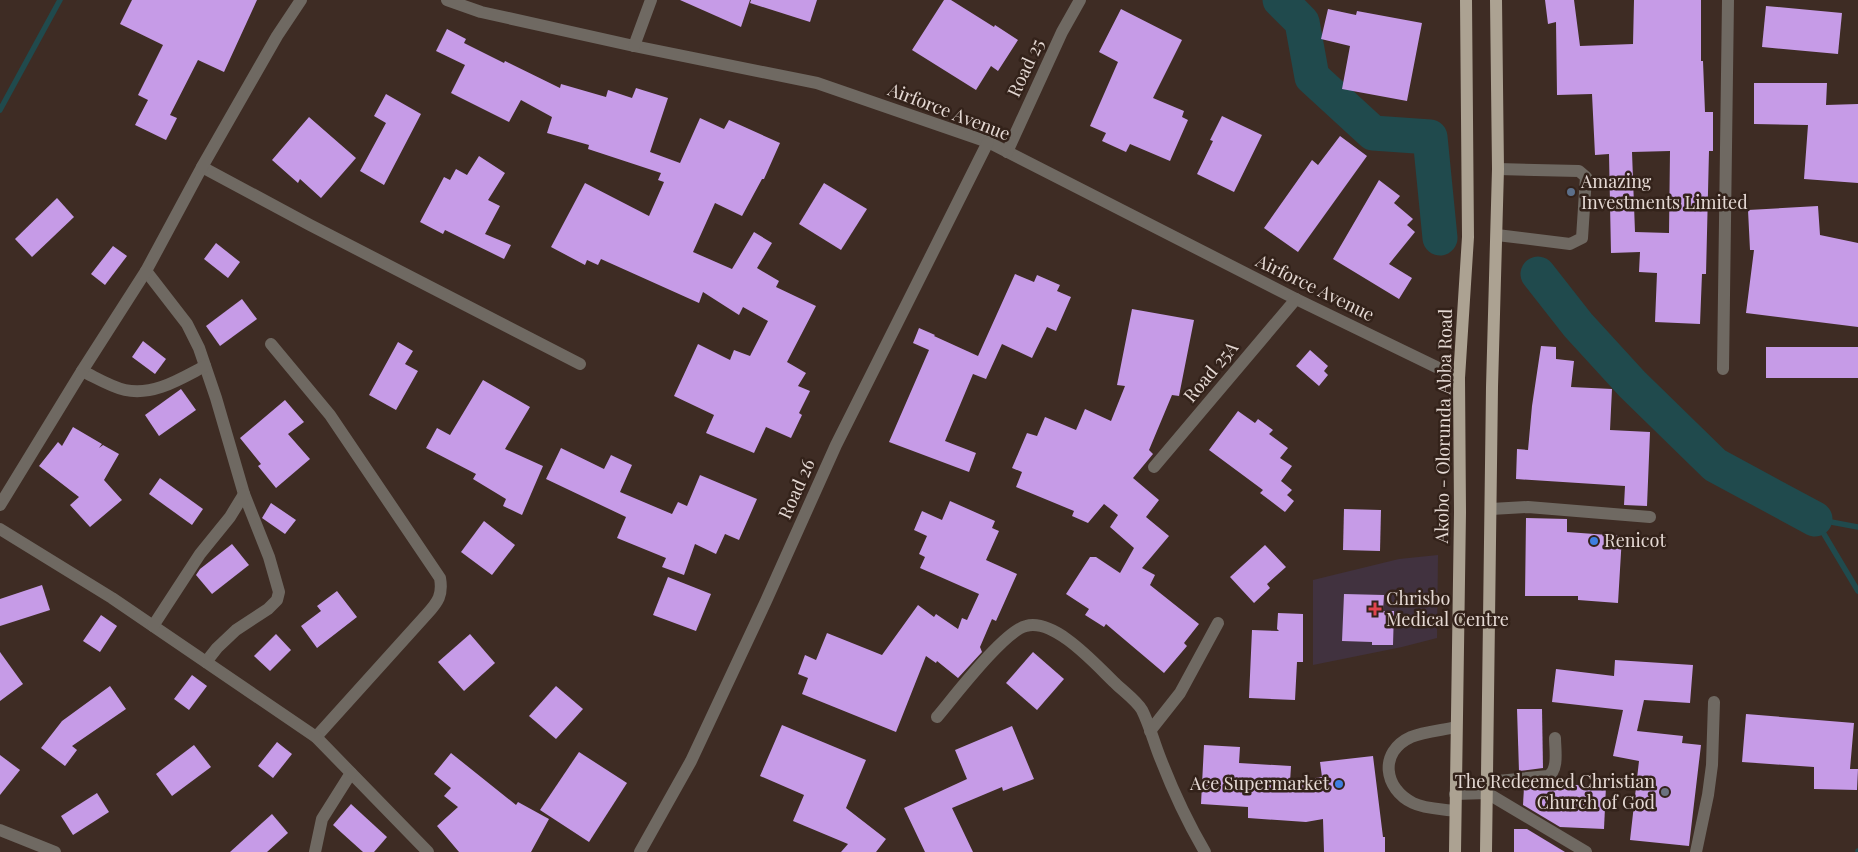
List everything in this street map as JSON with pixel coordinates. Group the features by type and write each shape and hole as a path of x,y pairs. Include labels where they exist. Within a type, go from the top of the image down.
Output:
{"main road":[{"name":"Akobo - Olorunda Abba Road","path":"1455,852 1460,512 1459,378 1468,237 1466,0"},
{"path":"1486,852 1498,169 1496,0"}],"street":[{"path":"0,505 146,270 277,36 301,0"},
{"name":"Airforce Avenue","path":"446,0 481,12 634,46 817,83 988,142 1296,299 1459,378"},
{"path":"634,46 651,0"},
{"name":"Road 25","path":"1006,152 1062,32 1080,0"},
{"path":"1723,369 1728,0"},
{"name":"Road 26","path":"640,852 691,761 836,445 988,142"},
{"path":"202,167 310,225 580,364"},
{"path":"1496,239 1570,244 1582,238 1586,177 1579,171 1498,169"},
{"path":"146,270 186,324 199,348 216,398 244,494 269,557 279,592 277,600 268,609 236,630 217,648 206,662"},
{"name":"Road 25A","path":"1154,467 1296,299"},
{"path":"270,344 330,415 440,578 442,589 440,599 316,737"},
{"path":"82,371 124,390 148,392 168,385 205,366"},
{"path":"153,626 200,554 230,517 244,494"},
{"path":"1491,509 1528,507 1650,516"},
{"path":"0,529 112,598 316,737 428,852"},
{"path":"1150,731 1180,693 1218,623"},
{"path":"937,717 990,655 1012,634 1025,626 1037,624 1062,635 1076,645 1141,708 1191,829 1205,852"},
{"path":"1696,852 1712,765 1714,702"},
{"path":"1455,811 1415,804 1402,796 1393,786 1388,772 1390,757 1399,746 1411,738 1456,727"},
{"path":"1455,794 1548,776 1553,773 1555,768 1555,738"},
{"path":"315,852 322,819 351,773"},
{"path":"1487,788 1586,852"},
{"path":"0,830 56,852"}],"shaded area":[{"name":"Chrisbo Medical Centre","path":"1438,555 1437,638 1313,665 1313,580 1399,559"}],"building":[{"path":"132,0 257,0 224,72 198,60 170,115 177,118 166,140 135,125 148,100 138,95 163,45 120,24"},
{"path":"680,0 750,0 741,27"},
{"path":"751,0 817,0 810,22 750,3"},
{"path":"944,0 951,0 1018,40 998,71 991,66 976,90 912,50"},
{"path":"1545,0 1574,0 1580,46 1633,44 1634,0 1701,0 1701,61 1703,61 1705,112 1713,112 1713,151 1709,151 1706,274 1702,274 1700,324 1655,322 1657,273 1639,272 1640,252 1611,253 1609,154 1595,155 1592,94 1557,95 1556,22 1548,24","holes":["1670,151 1669,233 1635,232 1632,152"]},
{"path":"1766,6 1842,13 1838,54 1762,47"},
{"path":"1121,9 1182,40 1153,98 1184,111 1182,117 1188,120 1170,161 1130,144 1126,152 1102,141 1106,133 1090,126 1118,62 1099,52"},
{"path":"1328,9 1356,15 1357,11 1422,23 1407,101 1342,89 1350,46 1321,39"},
{"path":"447,29 466,39 464,43 560,88 561,84 606,97 608,90 632,98 636,88 668,98 650,152 680,163 700,118 724,129 729,120 780,143 764,179 762,179 742,216 715,203 693,252 732,269 754,232 772,243 757,268 779,281 776,287 816,306 787,362 806,373 798,386 810,391 799,413 802,415 791,438 766,427 754,453 706,433 714,415 674,396 698,344 730,360 734,350 750,356 768,321 743,307 739,315 703,292 699,303 601,259 598,265 587,260 585,265 551,247 585,183 649,216 664,182 658,180 661,173 588,149 589,145 547,133 552,117 521,100 509,122 451,93 465,65 436,51"},
{"path":"1754,83 1827,83 1826,105 1858,104 1858,183 1804,179 1808,125 1754,124"},
{"path":"386,94 421,114 384,185 360,171 386,123 374,116"},
{"path":"1222,116 1262,135 1234,192 1197,174 1213,141 1210,140"},
{"path":"309,117 356,158 321,198 300,179 298,183 272,160"},
{"path":"1340,136 1367,156 1298,252 1264,228 1312,160 1318,165"},
{"path":"479,156 505,173 488,200 500,206 485,234 511,245 504,259 445,230 443,234 420,222 444,177 450,180 456,169 467,175"},
{"path":"1379,180 1400,196 1394,203 1413,219 1407,225 1415,232 1389,264 1412,278 1399,299 1333,259"},
{"path":"824,183 867,209 841,250 799,224"},
{"path":"57,198 74,217 32,257 15,239"},
{"path":"1818,206 1820,235 1858,243 1858,327 1746,313 1754,250 1750,250 1748,210"},
{"path":"216,243 240,262 228,278 204,259"},
{"path":"113,246 127,256 105,285 91,274"},
{"path":"1015,274 1034,282 1037,275 1060,285 1057,291 1071,297 1056,331 1047,327 1032,358 1002,344 986,379 973,374 945,441 976,453 969,472 889,442 929,350 913,343 919,328 978,356"},
{"path":"242,299 257,319 220,346 206,326"},
{"path":"1132,309 1194,320 1179,396 1172,395 1149,450 1153,454 1133,478 1159,500 1146,517 1169,536 1142,568 1155,575 1150,585 1199,624 1184,643 1187,646 1164,673 1106,624 1104,627 1085,615 1089,609 1066,594 1090,557 1096,557 1120,573 1134,548 1110,527 1118,515 1104,504 1088,523 1072,516 1074,511 1016,487 1022,472 1012,468 1027,433 1037,436 1045,417 1076,430 1085,409 1111,421 1125,386 1117,385"},
{"path":"143,341 166,359 155,374 132,357"},
{"path":"398,342 413,351 405,364 418,371 396,410 369,395"},
{"path":"1541,346 1556,347 1556,359 1574,361 1571,387 1612,389 1610,430 1650,432 1647,506 1624,505 1625,486 1516,479 1517,449 1528,450"},
{"path":"1766,347 1858,347 1858,378 1766,378"},
{"path":"1310,350 1328,366 1324,371 1328,375 1319,386 1296,366"},
{"path":"483,380 530,407 505,449 543,466 522,515 503,506 506,499 473,479 476,474 426,448 437,428 450,435"},
{"path":"181,389 196,410 159,436 145,415"},
{"path":"285,400 304,422 288,434 310,459 276,488 258,466 261,464 240,438"},
{"path":"1238,411 1255,423 1258,419 1273,430 1269,434 1288,448 1280,458 1292,466 1281,481 1292,490 1287,495 1294,501 1285,512 1260,493 1263,490 1209,450"},
{"path":"73,427 102,444 99,448 103,445 119,454 104,480 122,500 90,527 70,505 79,497 39,466 58,442 62,446"},
{"path":"561,448 604,469 611,455 632,465 620,492 672,514 678,502 687,506 700,475 757,499 739,540 725,534 716,554 695,544 684,575 662,567 666,558 617,538 626,517 546,479"},
{"path":"160,478 203,509 192,525 149,494"},
{"path":"950,501 995,521 992,528 999,531 986,560 1017,574 996,621 992,619 980,647 982,652 958,678 937,661 936,663 926,656 896,732 802,694 808,678 798,674 805,655 816,660 827,633 882,655 918,605 934,617 936,614 958,629 962,618 967,620 979,594 920,568 925,557 919,554 927,536 914,530 922,511 942,520"},
{"path":"271,503 296,520 285,534 262,518"},
{"path":"1344,509 1381,510 1380,551 1343,550"},
{"path":"1526,518 1567,519 1567,532 1622,536 1618,603 1578,600 1578,596 1525,596"},
{"path":"484,521 515,545 492,575 461,552"},
{"path":"232,544 249,565 212,594 196,575 200,569"},
{"path":"1265,545 1286,567 1267,584 1270,588 1254,603 1230,577"},
{"path":"668,577 711,594 696,631 653,615"},
{"path":"42,585 50,610 0,626 0,599"},
{"path":"337,591 357,617 317,648 301,626 321,611 317,606"},
{"path":"1344,594 1384,595 1383,611 1394,611 1393,645 1372,645 1372,642 1342,641"},
{"path":"1278,613 1303,614 1303,662 1297,662 1295,700 1249,698 1252,630 1279,631 1277,629"},
{"path":"101,615 117,626 100,652 83,641"},
{"path":"276,634 291,650 270,671 254,656"},
{"path":"470,634 495,663 464,691 438,662"},
{"path":"0,652 23,684 0,701"},
{"path":"1033,652 1064,679 1037,710 1006,683"},
{"path":"1615,660 1693,665 1690,703 1644,700 1637,731 1683,736 1682,743 1701,745 1689,846 1630,840 1639,761 1613,756 1623,710 1552,702 1556,669 1614,676"},
{"path":"192,675 207,686 189,710 174,699"},
{"path":"110,686 126,709 72,746 77,750 65,766 41,748 62,721"},
{"path":"556,686 583,709 556,739 529,716"},
{"path":"1517,709 1542,709 1543,768 1519,771"},
{"path":"1746,714 1854,723 1850,769 1858,769 1857,790 1814,789 1814,767 1742,762"},
{"path":"782,725 866,760 846,808 886,839 876,852 841,852 848,844 793,821 804,795 760,776"},
{"path":"1012,726 1034,779 1003,791 1002,787 952,808 973,852 925,852 904,808 967,779 955,750"},
{"path":"277,742 292,754 273,778 258,766"},
{"path":"194,745 211,767 172,796 156,774"},
{"path":"1204,745 1240,747 1239,763 1291,766 1290,782 1322,777 1320,762 1373,756 1383,837 1385,837 1385,852 1324,852 1323,819 1306,822 1248,818 1248,807 1201,804"},
{"path":"579,752 627,783 589,842 540,810"},
{"path":"451,753 516,805 518,802 549,819 531,852 459,852 437,826 458,807 444,796 451,788 434,774"},
{"path":"0,755 20,770 0,795"},
{"path":"1548,784 1606,786 1604,829 1560,827 1523,805 1524,787"},
{"path":"97,793 109,812 73,835 61,816"},
{"path":"351,804 387,837 374,852 363,852 333,825"},
{"path":"272,814 288,833 267,852 230,852"},
{"path":"1514,829 1527,829 1565,852 1514,852"}],"waterway":[{"path":"0,110 60,0"},
{"path":"1280,0 1302,22 1312,77 1373,133 1430,137 1440,238"},
{"path":"1538,274 1578,325 1632,384 1715,465 1815,519"},
{"path":"1815,519 1858,591"},
{"path":"1815,519 1858,527"}],"place":[{"name":"Amazing Investments Limited","path":"1571,192"},
{"name":"Renicot","path":"1594,541"},
{"name":"Chrisbo Medical Centre","path":"1375,609"},
{"name":"Ace Supermarket","path":"1339,784"},
{"name":"The Redeemed Christian Church of God","path":"1665,792"}]}
